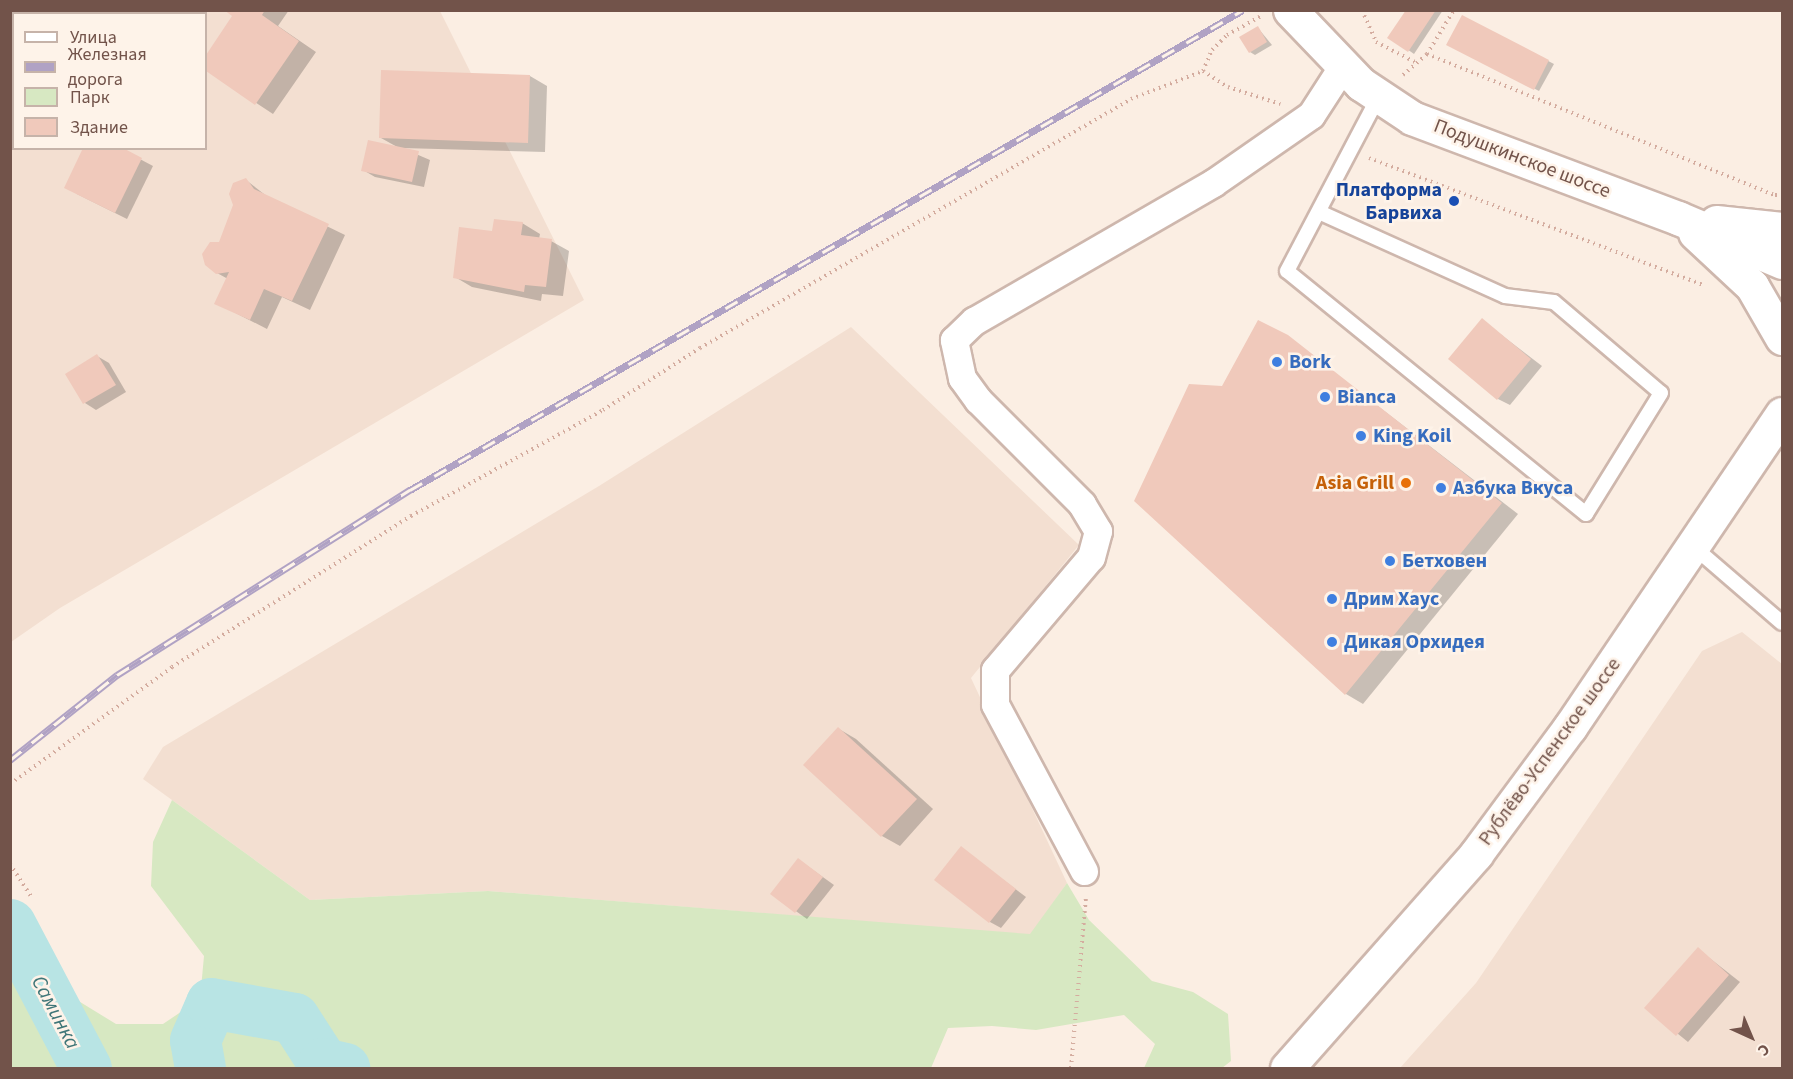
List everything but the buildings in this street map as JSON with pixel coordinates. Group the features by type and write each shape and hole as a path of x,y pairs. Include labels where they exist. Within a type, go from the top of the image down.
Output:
{"main road":[{"name":"Подушкинское шоссе","path":"1290,10 1342,67 1378,98 1412,118 1678,218 1782,262"},
{"path":"1678,218 1782,229"},
{"path":"1678,218 1752,286 1782,338"},
{"name":"Рублёво-Успенское шоссе","path":"1287,1068 1476,854 1570,728 1782,414"}],"street":[{"path":"1084,871 995,704 995,670 1091,557 1098,531 1082,504 978,400 962,378 954,340 974,321 1213,183 1311,115 1342,67"}],"lane":[{"path":"1319,212 1505,296 1554,302 1661,393 1586,514 1287,271 1378,98"},
{"path":"1694,547 1782,623"}],"path":[{"path":"10,784 172,667 411,516 603,410 700,348 1121,105 1203,71 1212,50 1227,36 1269,10"},
{"path":"1362,10 1376,42 1417,63"},
{"path":"1378,98 1427,54 1454,10"},
{"path":"1427,54 1775,195 1782,195"},
{"path":"1203,71 1228,87 1311,115"},
{"path":"1351,151 1711,287"},
{"path":"10,864 31,896"},
{"path":"1071,1068 1087,907 1084,871"}],"shaded area":[{"path":"11,11 440,11 584,300 60,608 11,642"},
{"path":"851,327 1079,545 971,678 1067,883 1031,935 488,891 310,900 143,779 163,747 599,486"},
{"path":"1742,632 1782,664 1782,1068 1400,1068 1476,983 1702,651"}],"green space":[{"path":"172,800 310,900 488,891 1030,934 1067,883 1089,920 1152,981 1193,992 1228,1014 1231,1061 1222,1068 1144,1068 1155,1044 1124,1015 1036,1030 992,1026 948,1028 931,1068 11,1068 11,980 41,978 116,1024 163,1024 200,999 204,956 151,886 153,842"}],"waterway":[{"name":"Саминка","path":"10,924 86,1068"},
{"name":"Саминка","path":"200,1068 195,1040 211,1003 294,1018 323,1063 344,1068"}],"railway":[{"path":"10,760 117,675 410,490 1243,10"}],"place":[{"name":"Платформа Барвиха","path":"1454,201"},
{"name":"Bork","path":"1277,362"},
{"name":"Bianca","path":"1325,397"},
{"name":"King Koil","path":"1361,436"},
{"name":"Asia Grill","path":"1406,483"},
{"name":"Азбука Вкуса","path":"1441,488"},
{"name":"Бетховен","path":"1390,561"},
{"name":"Дрим Хаус","path":"1332,599"},
{"name":"Дикая Орхидея","path":"1332,642"}]}
